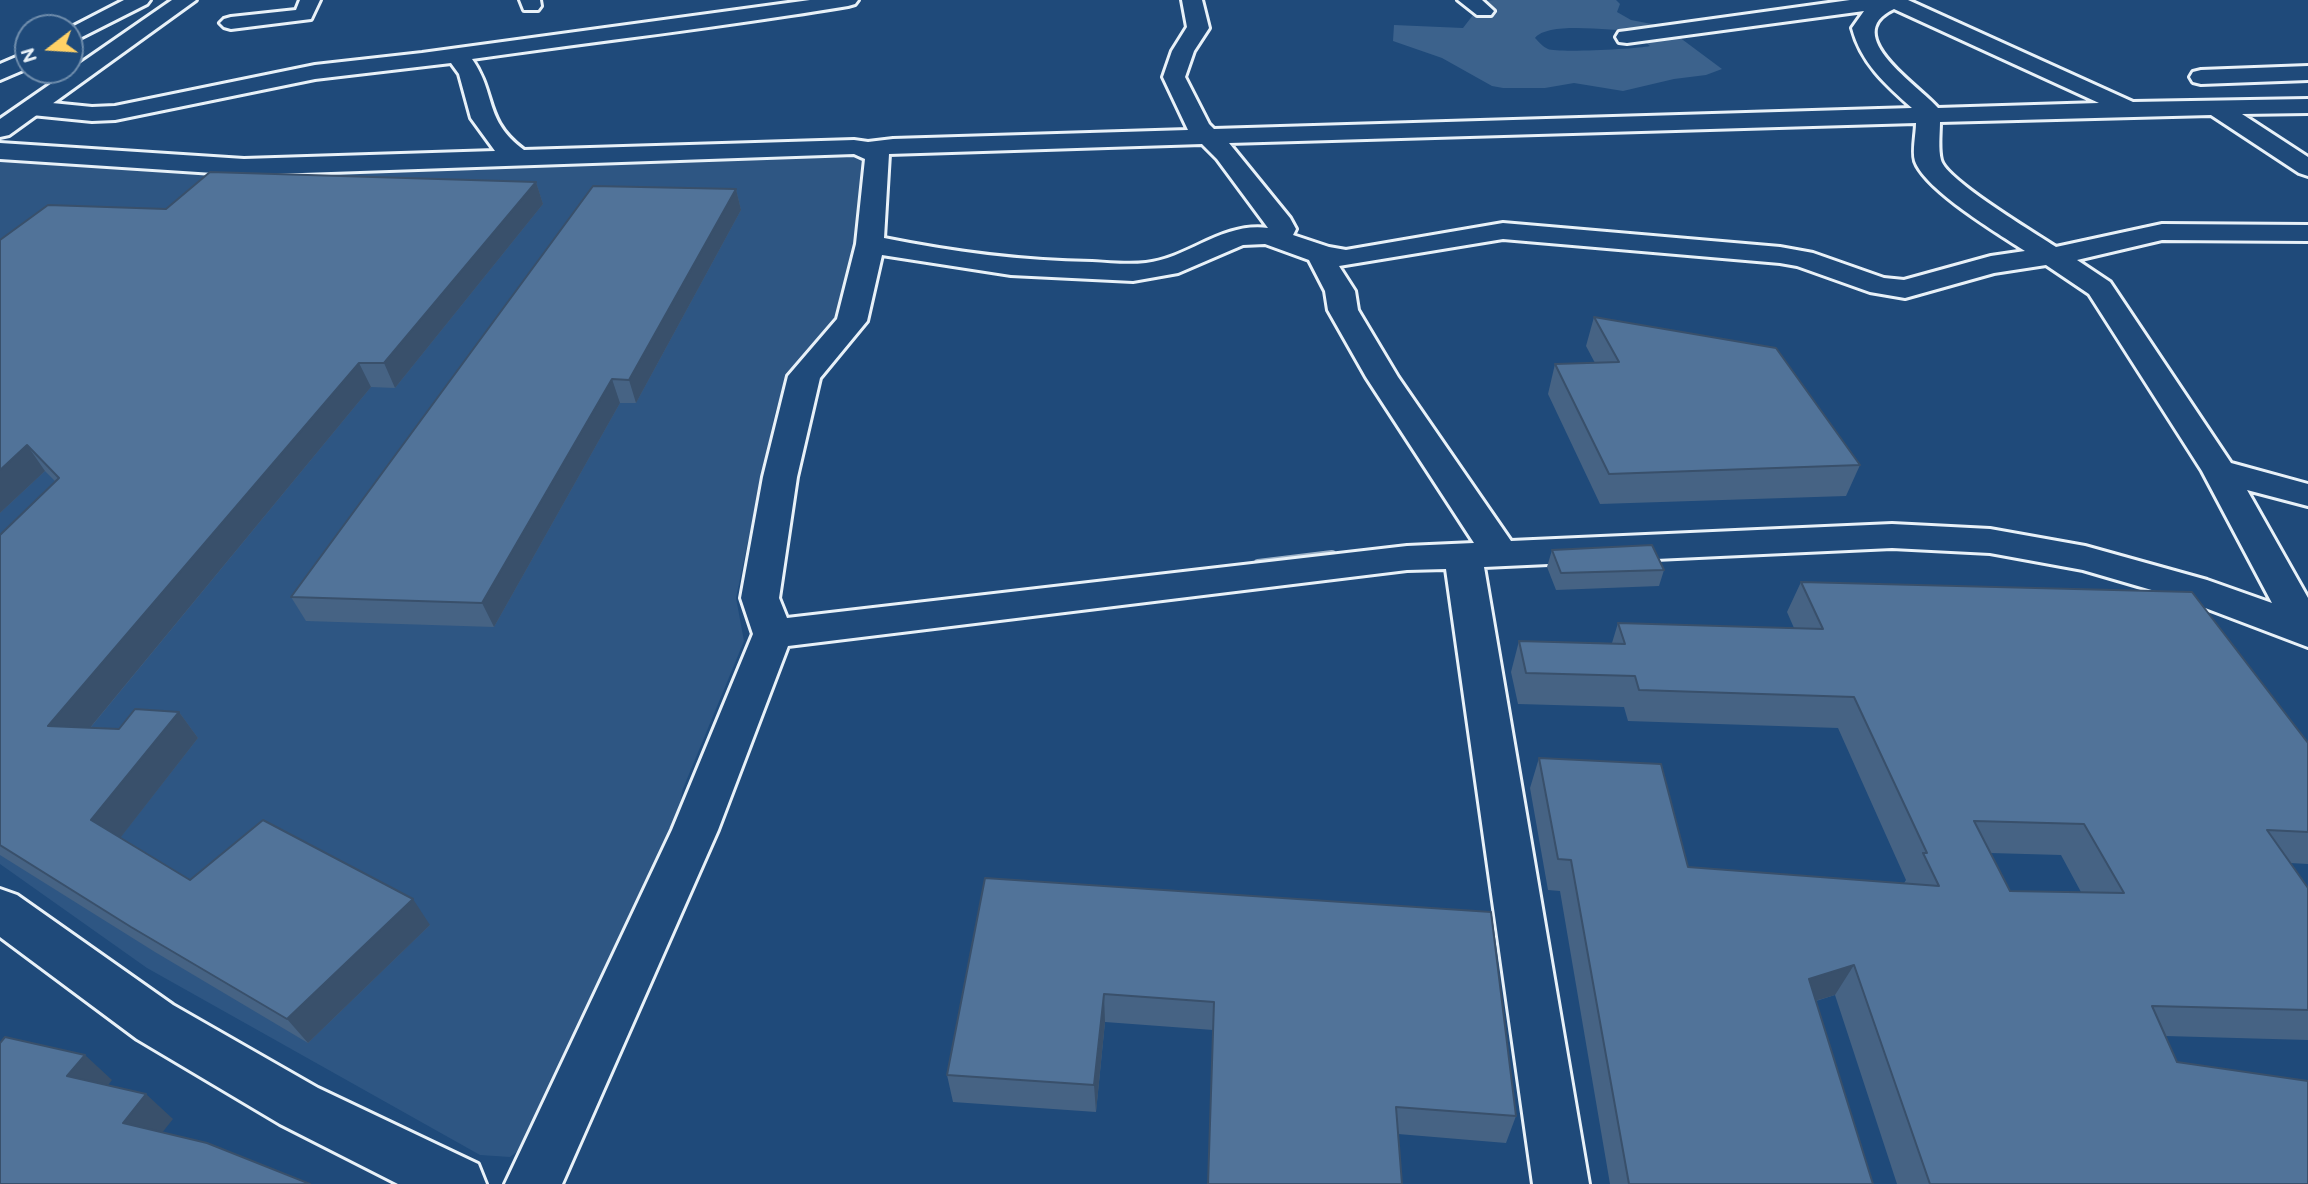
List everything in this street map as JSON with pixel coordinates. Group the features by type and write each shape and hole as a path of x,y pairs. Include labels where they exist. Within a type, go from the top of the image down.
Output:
{"street":[{"path":"84,30 140,0"},
{"path":"0,130 186,0"},
{"path":"231,23 304,15 310,0"},
{"path":"681,23 699,0"},
{"path":"0,111 30,109 115,113 301,74 456,56 681,23 740,18 848,0"},
{"path":"1192,0 1198,28 1191,34 1174,70 1174,77 1192,118 1241,171 1280,224 1282,229 1278,239"},
{"path":"1889,2 1863,27 1872,54 1928,110 1927,154 1930,167 1972,204 2099,288 2219,471 2306,631"},
{"path":"1627,37 1889,2 2131,109"},
{"path":"456,56 474,83 485,122 508,152 520,159"},
{"path":"2201,77 2308,73"},
{"path":"285,102 299,89 301,74"},
{"path":"423,79 452,78 474,83"},
{"path":"868,150 893,146 2308,106"},
{"path":"2215,107 2308,168"},
{"path":"0,151 244,167 854,148 875,153 879,159 870,244 852,321 804,376 779,477 760,598 773,634 695,830 533,1184"},
{"path":"870,244 1003,268 1140,272 1171,267 1243,236 1256,234 1278,239 1323,257 1357,258 1512,231 1780,255 1803,259 1880,286 1905,289 1991,265 2054,256 2162,232 2308,233"},
{"path":"1323,257 1324,264 1340,291 1343,310 1481,553 1561,1184"},
{"path":"2219,471 2308,495"},
{"path":"773,634 1347,564 1481,553 1892,536 1990,541 2097,561 2193,589 2306,631"},
{"path":"0,910 167,1029 299,1107 458,1184"}],"shaded area":[{"path":"1494,0 1616,0 1620,4 1617,12 1631,20 1662,26 1640,31 1554,29 1535,38 1548,49 1581,51 1650,46 1643,40 1671,35 1679,37 1722,69 1706,75 1674,79 1623,91 1574,83 1545,88 1503,88 1492,86 1442,58 1393,41 1394,25 1463,28 1473,15 1462,3"},
{"path":"853,155 865,158 862,247 837,319 787,379 775,413 736,598 744,641 682,791 678,829 531,1141 510,1157 480,1155 147,968 0,864 0,158 212,175 274,175"}],"building":[{"path":"210,172 536,182 384,363 359,363 48,726 119,729 135,709 179,712 91,820 190,880 263,820 413,899 287,1019 131,927 0,845 0,535 59,478 27,445 0,470 0,240 48,205 166,209"},
{"path":"593,186 736,189 629,380 612,379 482,603 291,597"},
{"path":"1594,317 1776,348 1860,465 1609,474 1555,364 1619,362"},
{"path":"1652,545 1664,570 1561,573 1552,550"},
{"path":"1801,582 2192,592 2308,743 2308,832 2267,830 2308,888 2308,1010 2152,1006 2177,1062 2308,1081 2308,1184 1930,1184 1854,965 1809,979 1873,1184 1629,1184 1571,860 1558,859 1539,758 1661,764 1688,867 1939,886 1923,853 1927,853 1854,697 1639,690 1635,676 1526,673 1519,641 1625,644 1618,623 1823,629","holes":["1974,821 2084,824 2124,893 2010,891"]},
{"path":"985,878 1491,912 1516,1116 1396,1107 1402,1184 1208,1184 1214,1002 1104,994 1094,1085 947,1075"},
{"path":"5,1037 85,1055 67,1076 146,1094 123,1123 207,1143 310,1184 0,1184 0,1043"}],"waterway":[{"path":"1258,564 1332,555"}]}
